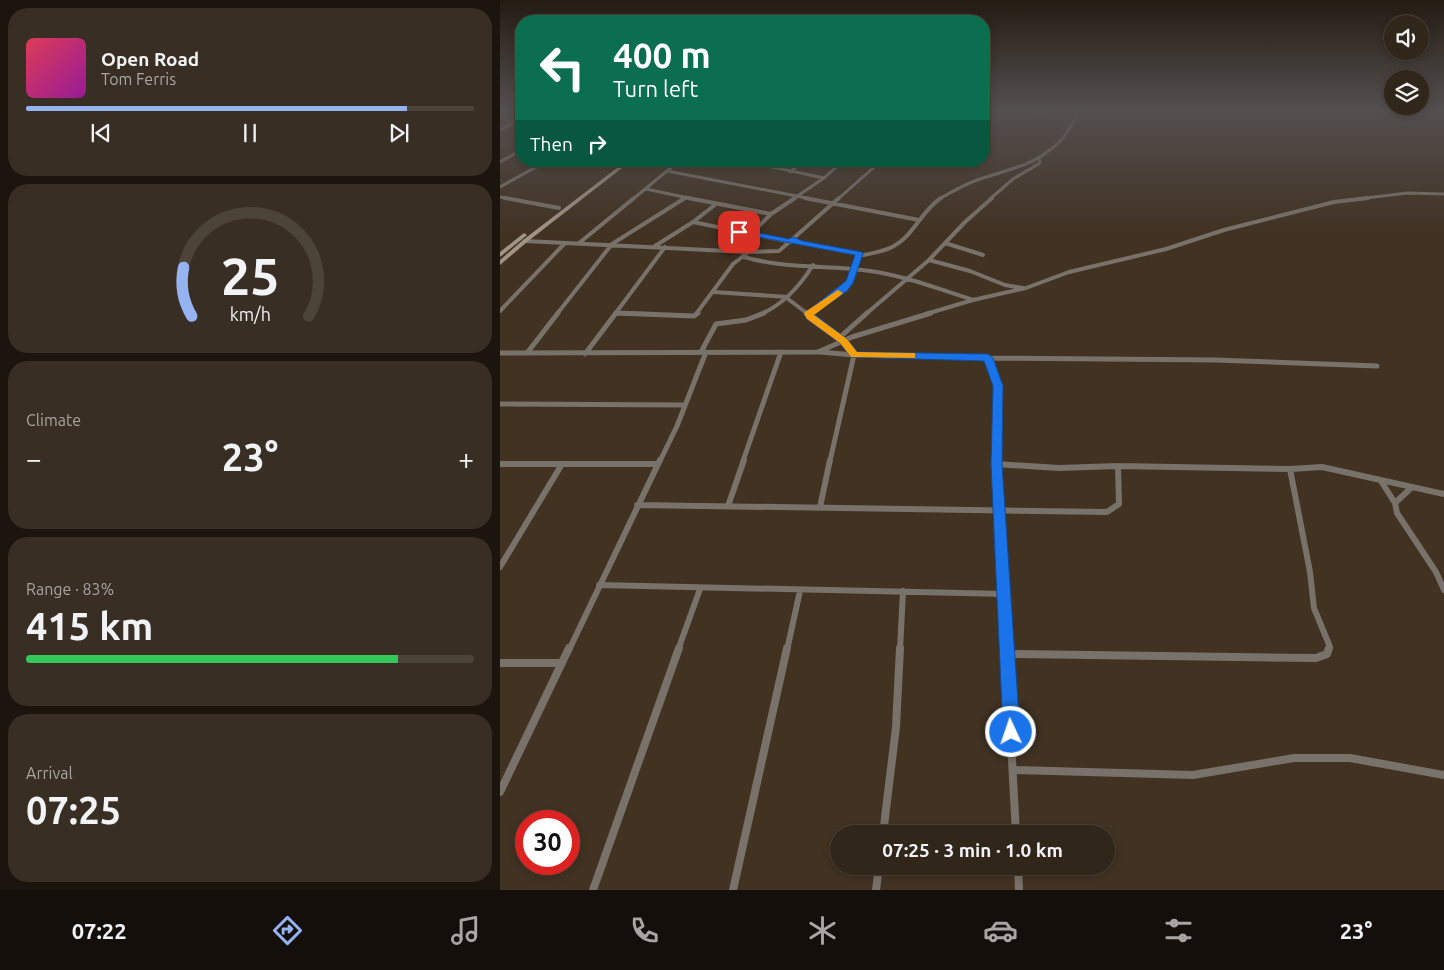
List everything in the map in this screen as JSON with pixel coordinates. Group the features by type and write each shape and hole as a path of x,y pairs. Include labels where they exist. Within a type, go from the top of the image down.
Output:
{"main road":[{"path":"500,263 559,211 614,167"},
{"path":"500,255 553,213 559,211 621,167"}],"street":[{"path":"860,256 895,246 938,200 970,182 1018,168 1051,151"},
{"path":"500,162 515,153"},
{"path":"841,340 867,312 929,260 1013,178 1040,164 1039,157"},
{"path":"500,187 536,167"},
{"path":"578,244 671,167"},
{"path":"768,167 824,178"},
{"path":"790,172 796,167"},
{"path":"751,234 771,214 824,178 836,167"},
{"path":"525,241 748,252 779,251 874,167"},
{"path":"667,170 919,220"},
{"path":"646,189 771,214"},
{"path":"818,352 841,340 973,300 1026,288 1069,272 1166,249 1224,230 1334,202 1392,194 1444,194"},
{"path":"500,197 559,211"},
{"path":"527,353 612,244 686,197"},
{"path":"655,246 693,222 716,204"},
{"path":"693,222 790,242 857,252 860,256"},
{"path":"790,242 801,243"},
{"path":"500,311 566,243"},
{"path":"945,243 983,255"},
{"path":"585,354 665,247"},
{"path":"616,313 690,317 698,314 733,264 748,252"},
{"path":"809,314 844,289 850,282 860,256"},
{"path":"744,257 760,261 856,269 909,278 973,300"},
{"path":"929,260 970,271 1005,285 1026,288"},
{"path":"500,792 676,426 716,324 746,320 788,298 805,280 813,265"},
{"path":"714,292 788,298 841,340 854,355"},
{"path":"728,506 781,352"},
{"path":"500,353 818,352 854,355 988,358 1224,360 1377,366"},
{"path":"820,507 854,355"},
{"path":"988,358 998,386 996,464 1005,594 1016,825"},
{"path":"500,404 685,405"},
{"path":"500,464 657,464"},
{"path":"500,567 562,464"},
{"path":"996,464 1059,468 1118,466 1290,469 1322,467 1444,494"},
{"path":"637,505 820,507 999,512 1107,512 1119,504 1118,466"},
{"path":"1008,654 1316,658 1327,654 1330,647 1314,608 1310,572 1290,469"},
{"path":"1381,481 1395,503 1397,513 1436,572 1444,590"},
{"path":"1395,503 1411,488"},
{"path":"599,585 700,589 1005,594"},
{"path":"593,890 700,589"},
{"path":"733,890 800,591"},
{"path":"884,825 896,728 903,591"},
{"path":"500,663 562,663"},
{"path":"1013,770 1193,775 1294,758 1350,758 1444,776"},
{"path":"876,890 878,875"},
{"path":"1018,875 1019,890"}],"slow traffic":[{"path":"838,293 809,314 843,341 854,355 912,356"}],"route":[{"path":"739,232 791,242 793,239 801,243 827,246 859,254 860,256 850,282 844,289 809,314 843,341 854,355 982,356 988,358 998,386 996,464 1005,594 1011,732"}]}
